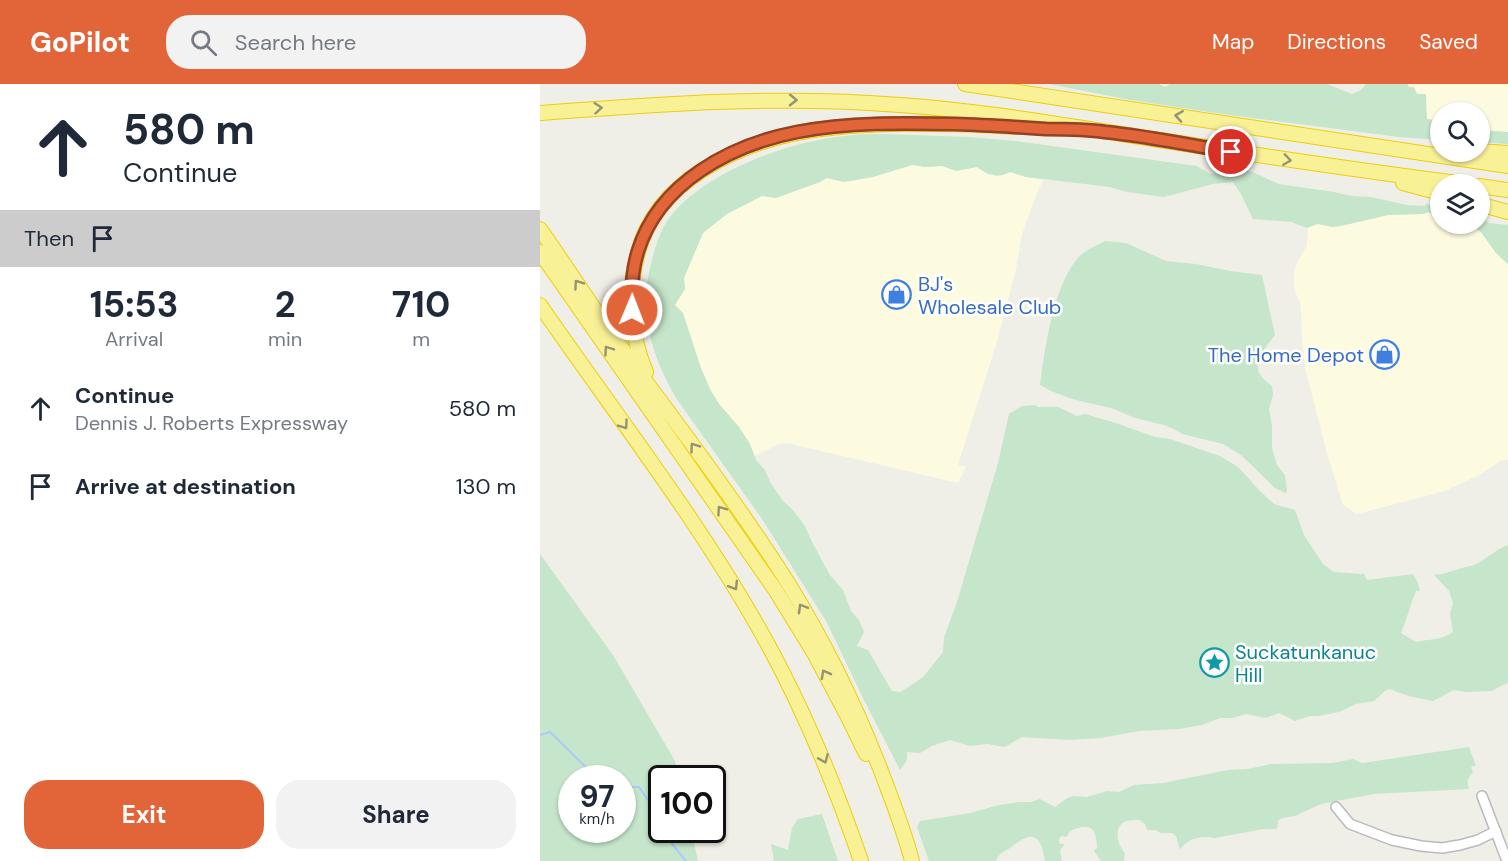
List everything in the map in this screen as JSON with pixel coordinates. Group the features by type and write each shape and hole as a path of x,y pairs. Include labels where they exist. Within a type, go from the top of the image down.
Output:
{"highway":[{"path":"965,84 1508,166"},
{"path":"540,113 707,101 755,100 828,101 925,107 1430,179"},
{"path":"673,417 649,378 639,351 632,310 633,275 641,242 656,213 679,187 697,173 727,156 761,142 800,132 829,128 923,124 988,125 1105,132"},
{"path":"1300,135 1430,147"},
{"path":"1490,152 1508,153"},
{"path":"1334,167 1430,191"},
{"path":"1490,188 1508,190"},
{"path":"1490,207 1508,212"},
{"path":"540,229 783,576 824,647 867,735 902,825 911,861"},
{"path":"540,252 789,611 855,732 911,861"},
{"path":"541,307 706,544 757,625 812,731 861,861"}],"street":[{"path":"1482,796 1507,861"},
{"path":"1336,807 1350,824 1392,840 1421,846 1442,848 1460,845 1478,840 1496,831"}],"shaded area":[{"path":"1408,84 1508,84 1508,132 1490,131 1490,102 1430,102 1430,119 1427,119 1426,111 1417,94"},
{"path":"912,165 942,166 956,171 977,167 988,175 1010,172 1043,180 1022,234 1016,269 998,338 958,465 966,467 958,483 787,443 779,444 755,456 739,427 719,404 710,389 675,305 685,289 684,278 703,233 727,214 762,196 776,198 827,178 844,182 873,177"},
{"path":"1430,212 1430,234 1482,234 1496,253 1508,264 1508,460 1500,461 1479,475 1445,491 1357,514 1343,505 1327,453 1305,368 1301,306 1294,288 1294,271 1307,246 1308,227 1318,224 1341,226 1388,215"}],"green space":[{"path":"1049,84 1159,84 1165,87 1170,84 1327,84 1352,94 1361,90 1366,84 1408,84 1409,87 1414,87 1417,94 1426,94 1430,139 1229,115 1130,100"},
{"path":"1490,131 1508,132 1508,144 1490,143"},
{"path":"864,134 1016,141 1197,166 1210,174 1228,170 1246,170 1279,184 1371,197 1407,205 1430,204 1430,212 1423,214 1388,215 1341,226 1318,224 1307,228 1291,222 1253,219 1233,182 1213,184 1164,197 1127,192 1110,187 1026,177 1010,172 993,175 977,167 956,171 942,166 912,165 873,177 844,182 827,178 776,198 762,196 727,214 703,233 684,278 685,289 675,305 683,313 710,389 719,404 739,427 750,444 756,460 765,470 783,501 805,526 830,575 843,590 851,611 859,620 864,632 857,646 868,650 892,691 901,692 923,677 943,652 944,637 957,602 998,463 1009,414 1022,406 1035,405 1058,407 1077,416 1085,414 1220,456 1238,467 1274,504 1295,510 1304,535 1323,564 1334,572 1364,574 1367,580 1413,574 1420,591 1416,591 1401,633 1416,642 1440,638 1453,632 1450,613 1453,603 1449,591 1434,575 1476,564 1508,545 1508,683 1492,691 1454,690 1433,701 1408,696 1390,689 1374,701 1356,704 1339,712 1310,716 1295,721 1279,713 1266,718 1246,714 1179,729 1139,731 1101,738 1069,740 1022,737 1005,747 987,744 970,746 950,740 920,753 907,752 907,760 900,770 826,621 762,519 676,398 661,368 650,338 646,306 649,272 661,232 667,221 682,204 701,188 722,175 772,153 821,139"},
{"path":"1490,223 1508,225 1508,264 1496,253 1482,234 1490,234"},
{"path":"1105,241 1126,243 1166,261 1262,275 1275,335 1261,354 1258,371 1272,386 1273,395 1269,409 1272,448 1277,465 1285,475 1287,491 1285,493 1275,488 1241,455 1223,444 1182,434 1164,425 1135,418 1111,408 1072,399 1040,385 1051,319 1062,286 1080,256"},
{"path":"540,554 613,655 675,761 676,765 648,765 648,843 694,843 698,861 540,861"},
{"path":"1469,747 1476,766 1471,768 1473,773 1468,780 1469,789 1374,794 1321,804 1295,816 1282,818 1278,821 1277,829 1264,829 1215,838 1200,837 1191,840 1180,850 1176,836 1172,833 1147,830 1145,824 1139,820 1127,821 1121,825 1118,833 1120,846 1125,853 1124,861 1101,861 1094,851 1097,848 1093,830 1083,827 1072,830 1067,837 1061,836 1060,844 1065,844 1060,850 1062,861 1045,861 1039,842 1036,838 1028,837 1001,854 996,861 929,861 917,827 920,821 970,813 999,805 1040,799 1055,807 1073,796 1087,797 1107,791 1119,792 1134,785 1163,783 1228,770 1271,764 1332,763 1353,759 1362,763"},
{"path":"822,814 838,861 774,861 771,844 788,850 792,828 798,819"}],"waterway":[{"path":"540,735 550,732 584,765"},
{"path":"636,787 639,787 653,807 659,828 686,861"}],"place":[{"name":"BJ's Wholesale Club","path":"897,295"},
{"name":"The Home Depot","path":"1385,355"},
{"name":"Suckatunkanuc Hill","path":"1214,663"}],"route":[{"path":"632,310 633,275 638,252 651,222 663,203 679,187 717,161 773,138 847,126 964,124 1105,132 1231,152"}]}
